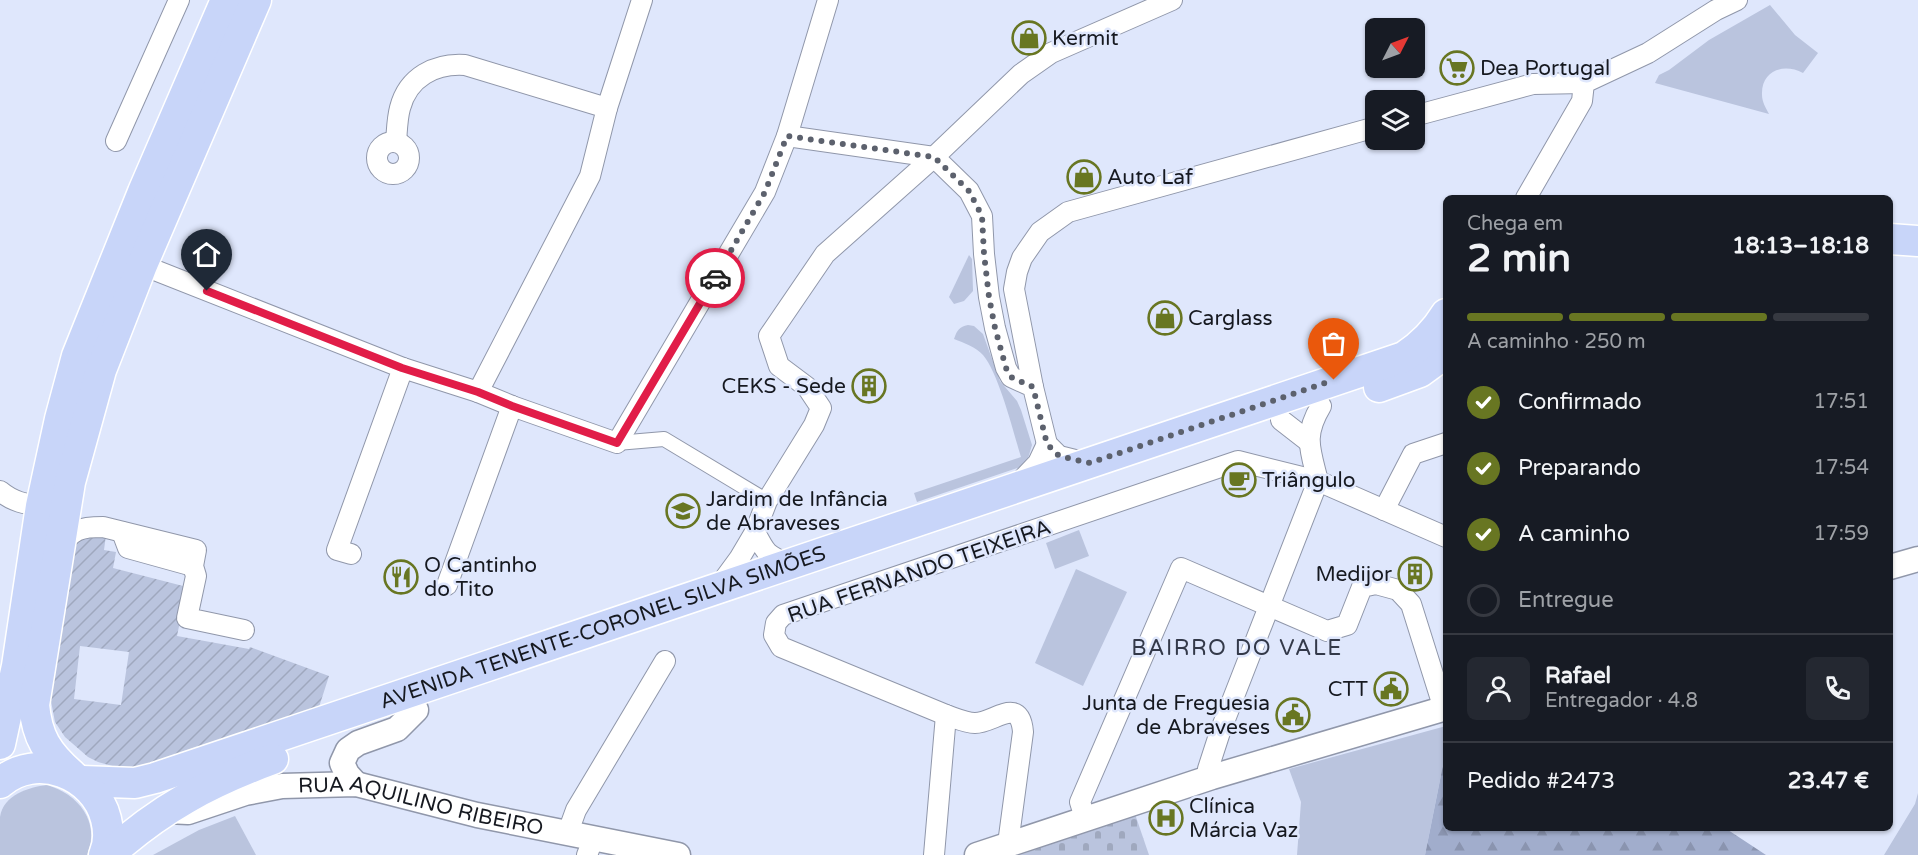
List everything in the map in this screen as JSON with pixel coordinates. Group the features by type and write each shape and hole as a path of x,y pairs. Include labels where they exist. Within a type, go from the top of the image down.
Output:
{"main road":[{"path":"0,744 16,666 41,506 60,419 77,356 143,192 226,0"},
{"path":"104,855 108,839 105,813 92,790 48,751 40,736 34,705 68,491 100,370 142,265 256,0"},
{"path":"1893,239 1918,241"},
{"path":"1893,258 1918,259"},
{"name":"AVENIDA TENENTE-CORONEL SILVA SIMÕES","path":"0,783 16,773 46,768 77,778 135,783 154,778 1404,357 1420,347 1443,318"},
{"path":"109,855 135,831 163,811 195,792 243,770 1420,372 1443,355"}],"street":[{"path":"116,141 179,0"},
{"path":"478,392 590,176 607,108 642,0"},
{"path":"617,443 765,192 787,136 828,0"},
{"path":"717,590 755,532 767,501 814,425 821,408 807,387 779,366 769,336 825,254 934,157 1021,74 1051,53 1172,0"},
{"path":"1425,113 1533,84 1584,83 1648,53 1716,10 1737,0"},
{"path":"396,142 400,108 404,98 416,80 425,73 443,66 465,65 607,108"},
{"path":"1528,195 1582,101 1584,83"},
{"path":"1090,463 1059,456 1047,444 1033,387 1014,289 1022,258 1040,232 1068,212 1365,130"},
{"path":"787,136 934,157 969,191 982,216 989,297 1006,368 1011,377 1033,387"},
{"path":"142,265 402,368 478,392 617,443 664,439 767,501"},
{"path":"351,554 337,550 402,368"},
{"path":"447,585 512,406"},
{"path":"1212,777 1208,769 1220,732 1318,481 1308,441 1314,418 1321,406"},
{"path":"1281,420 1308,441"},
{"path":"1012,490 1038,463 1047,444"},
{"path":"1384,510 1413,454 1443,444"},
{"name":"RUA FERNANDO TEIXEIRA","path":"1008,844 1023,732 1022,720 1009,712 975,723 946,715 781,647 774,635 776,623 783,615 1238,461 1318,481 1443,536"},
{"path":"0,491 21,504 41,506"},
{"path":"68,491 80,512 103,527"},
{"path":"59,548 71,533 87,527 103,527 122,532 128,548 193,566 196,576 187,618 244,630"},
{"path":"755,532 764,550 772,557 790,565"},
{"path":"1893,566 1918,559"},
{"path":"1085,818 1080,802 1181,568 1327,631 1347,625 1362,587 1376,584 1398,590 1411,604 1443,703"},
{"path":"568,832 576,810 665,661"},
{"path":"356,784 347,774 342,763 348,750 358,743 397,729 416,710"},
{"path":"977,855 1212,777 1443,710"},
{"path":"934,855 946,715"},
{"name":"RUA AQUILINO RIBEIRO","path":"163,811 188,812 245,793 282,786 356,784 477,815 568,832 590,846 678,855"}],"green space":[{"path":"1770,5 1795,35 1818,53 1803,73 1781,69 1770,74 1765,80 1762,98 1769,114 1655,83 1659,75 1709,40"},
{"path":"969,255 972,259 973,291 964,301 954,304 949,297"},
{"path":"968,325 974,326 983,334 1000,381 1017,401 1021,410 1032,445 1026,465 917,502 914,493 1021,457 1005,403 989,364 977,350 954,339 959,329"},
{"path":"1079,530 1089,556 1055,569 1046,543"},
{"path":"106,535 104,550 116,552 113,568 187,587 177,636 249,649 250,647 329,676 319,707 143,769 123,769 88,757 65,737 55,722 50,696 72,547 81,538","holes":["80,646 129,652 121,705 74,699"]},
{"path":"1076,569 1127,592 1083,686 1035,663"},
{"path":"1443,727 1443,765 1425,855 1297,855 1301,802 1289,769"},
{"path":"1443,765 1443,831 1730,831 1766,855 1425,855"},
{"path":"47,785 68,795 84,811 91,831 91,843 87,855 0,855 0,817 6,803 25,790"},
{"path":"1918,793 1918,855 1884,855 1915,804"},
{"path":"1135,814 1149,855 1020,855"},
{"path":"235,816 256,855 153,855 199,830"}],"way so far":[{"path":"715,278 765,192 787,136 934,157 969,191 982,216 989,297 1006,368 1011,377 1033,387 1047,444 1059,456 1090,463 1334,380"}],"place":[{"name":"Kermit","path":"1029,38"},
{"name":"Dea Portugal","path":"1457,68"},
{"name":"Auto Laf","path":"1084,177"},
{"name":"Carglass","path":"1165,318"},
{"name":"CEKS - Sede","path":"869,386"},
{"name":"Triângulo","path":"1239,480"},
{"name":"Jardim de Infância de Abraveses","path":"683,511"},
{"name":"Medijor","path":"1415,574"},
{"name":"O Cantinho do Tito","path":"401,577"},
{"name":"CTT","path":"1391,689"},
{"name":"Junta de Freguesia de Abraveses","path":"1293,715"},
{"name":"Clínica Márcia Vaz","path":"1166,818"}],"district":[{"name":"BAIRRO DO VALE","path":"1237,647"}],"route":[{"path":"207,291 402,368 478,392 617,443 715,278"}]}
